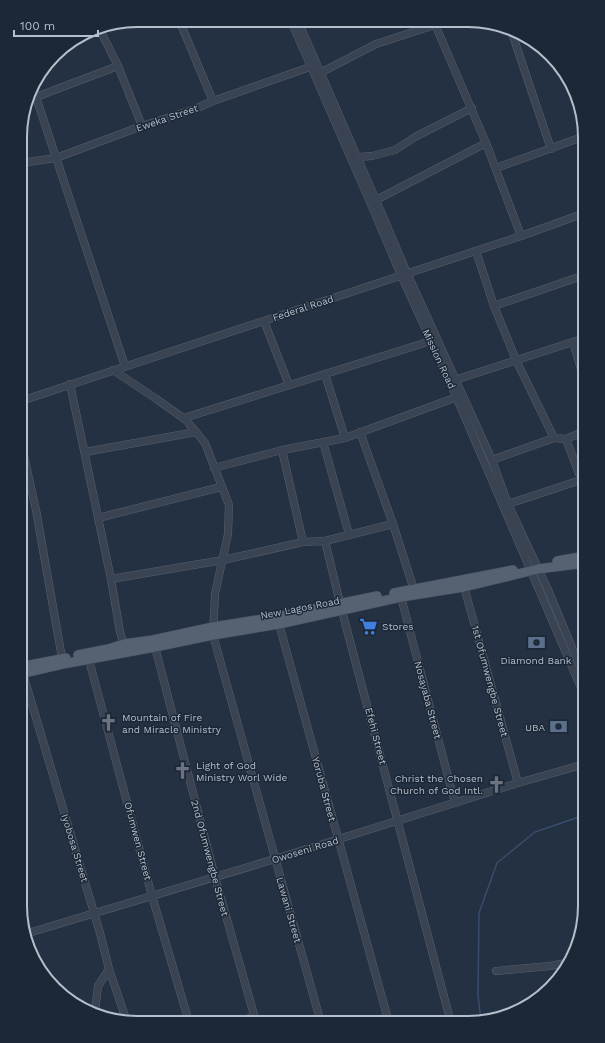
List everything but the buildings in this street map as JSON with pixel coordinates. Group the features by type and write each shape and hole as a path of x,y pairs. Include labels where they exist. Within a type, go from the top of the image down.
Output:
{"main road":[{"name":"New Lagos Road","path":"27,670 62,658 124,644 214,631 278,624 341,607 463,583 578,558"},
{"name":"New Lagos Road","path":"534,567 578,564"},
{"name":"New Lagos Road","path":"27,671 155,647 214,631 276,617 401,597 415,592"}],"street":[{"path":"182,27 213,101"},
{"name":"Mission Road","path":"293,27 370,202 492,460 578,679"},
{"name":"Mission Road","path":"301,27 358,157 431,340 503,506 534,567 578,664"},
{"path":"320,73 376,44 424,27"},
{"path":"437,27 472,108 521,236"},
{"path":"102,33 118,66 142,126"},
{"path":"513,37 551,149"},
{"path":"118,66 36,97 125,366"},
{"name":"Eweka Street","path":"27,162 56,158 142,126 195,110 213,101 310,67"},
{"path":"358,157 372,156 395,150 426,131 472,108"},
{"path":"496,168 578,139"},
{"path":"376,200 486,143"},
{"name":"Federal Road","path":"27,399 476,251 578,216"},
{"path":"476,251 494,306 516,360 554,438"},
{"path":"494,306 578,277"},
{"path":"264,321 289,385"},
{"path":"184,418 431,340"},
{"path":"455,380 578,340"},
{"path":"573,342 578,359"},
{"name":"Lawani Street","path":"113,370 186,420 205,443 229,505 228,534 215,594 214,631 319,1016"},
{"path":"325,374 345,438"},
{"path":"70,384 111,579 120,632 124,644"},
{"path":"214,468 282,450 345,438 457,397"},
{"path":"85,452 196,432"},
{"path":"360,432 393,524 415,592"},
{"path":"492,460 554,438 566,439 578,434"},
{"path":"566,439 578,471"},
{"path":"324,442 349,534"},
{"path":"282,450 303,542"},
{"path":"27,469 36,510 62,658"},
{"path":"508,504 578,481"},
{"path":"98,518 221,487"},
{"path":"111,579 223,560 303,542 325,541 393,524"},
{"name":"Efehi Street","path":"325,541 341,607 449,1016"},
{"name":"1st Ofumwengbe Street","path":"463,583 518,783"},
{"name":"Nosayaba Street","path":"401,597 455,803"},
{"name":"Yoruba Street","path":"278,624 387,1016"},
{"name":"2nd Ofumwengbe Street","path":"155,647 215,877 255,1016"},
{"name":"Ofumwen Street","path":"89,660 152,896 187,1016"},
{"name":"Iyobosa Street","path":"27,692 100,933 109,969 125,1015"},
{"name":"Owoseni Road","path":"31,933 578,766"},
{"path":"496,971 561,964"},
{"path":"95,1008 98,986 109,969"}],"waterway":[{"path":"480,1015 478,995 479,913 497,863 535,832 578,817"}],"place":[{"name":"Stores","path":"369,626"},
{"name":"Diamond Bank","path":"536,643"},
{"name":"Mountain of Fire and Miracle Ministry","path":"109,723"},
{"name":"UBA","path":"558,727"},
{"name":"Light of God Ministry Worl Wide","path":"183,771"},
{"name":"Christ the Chosen Church of God Intl.","path":"496,784"}]}
